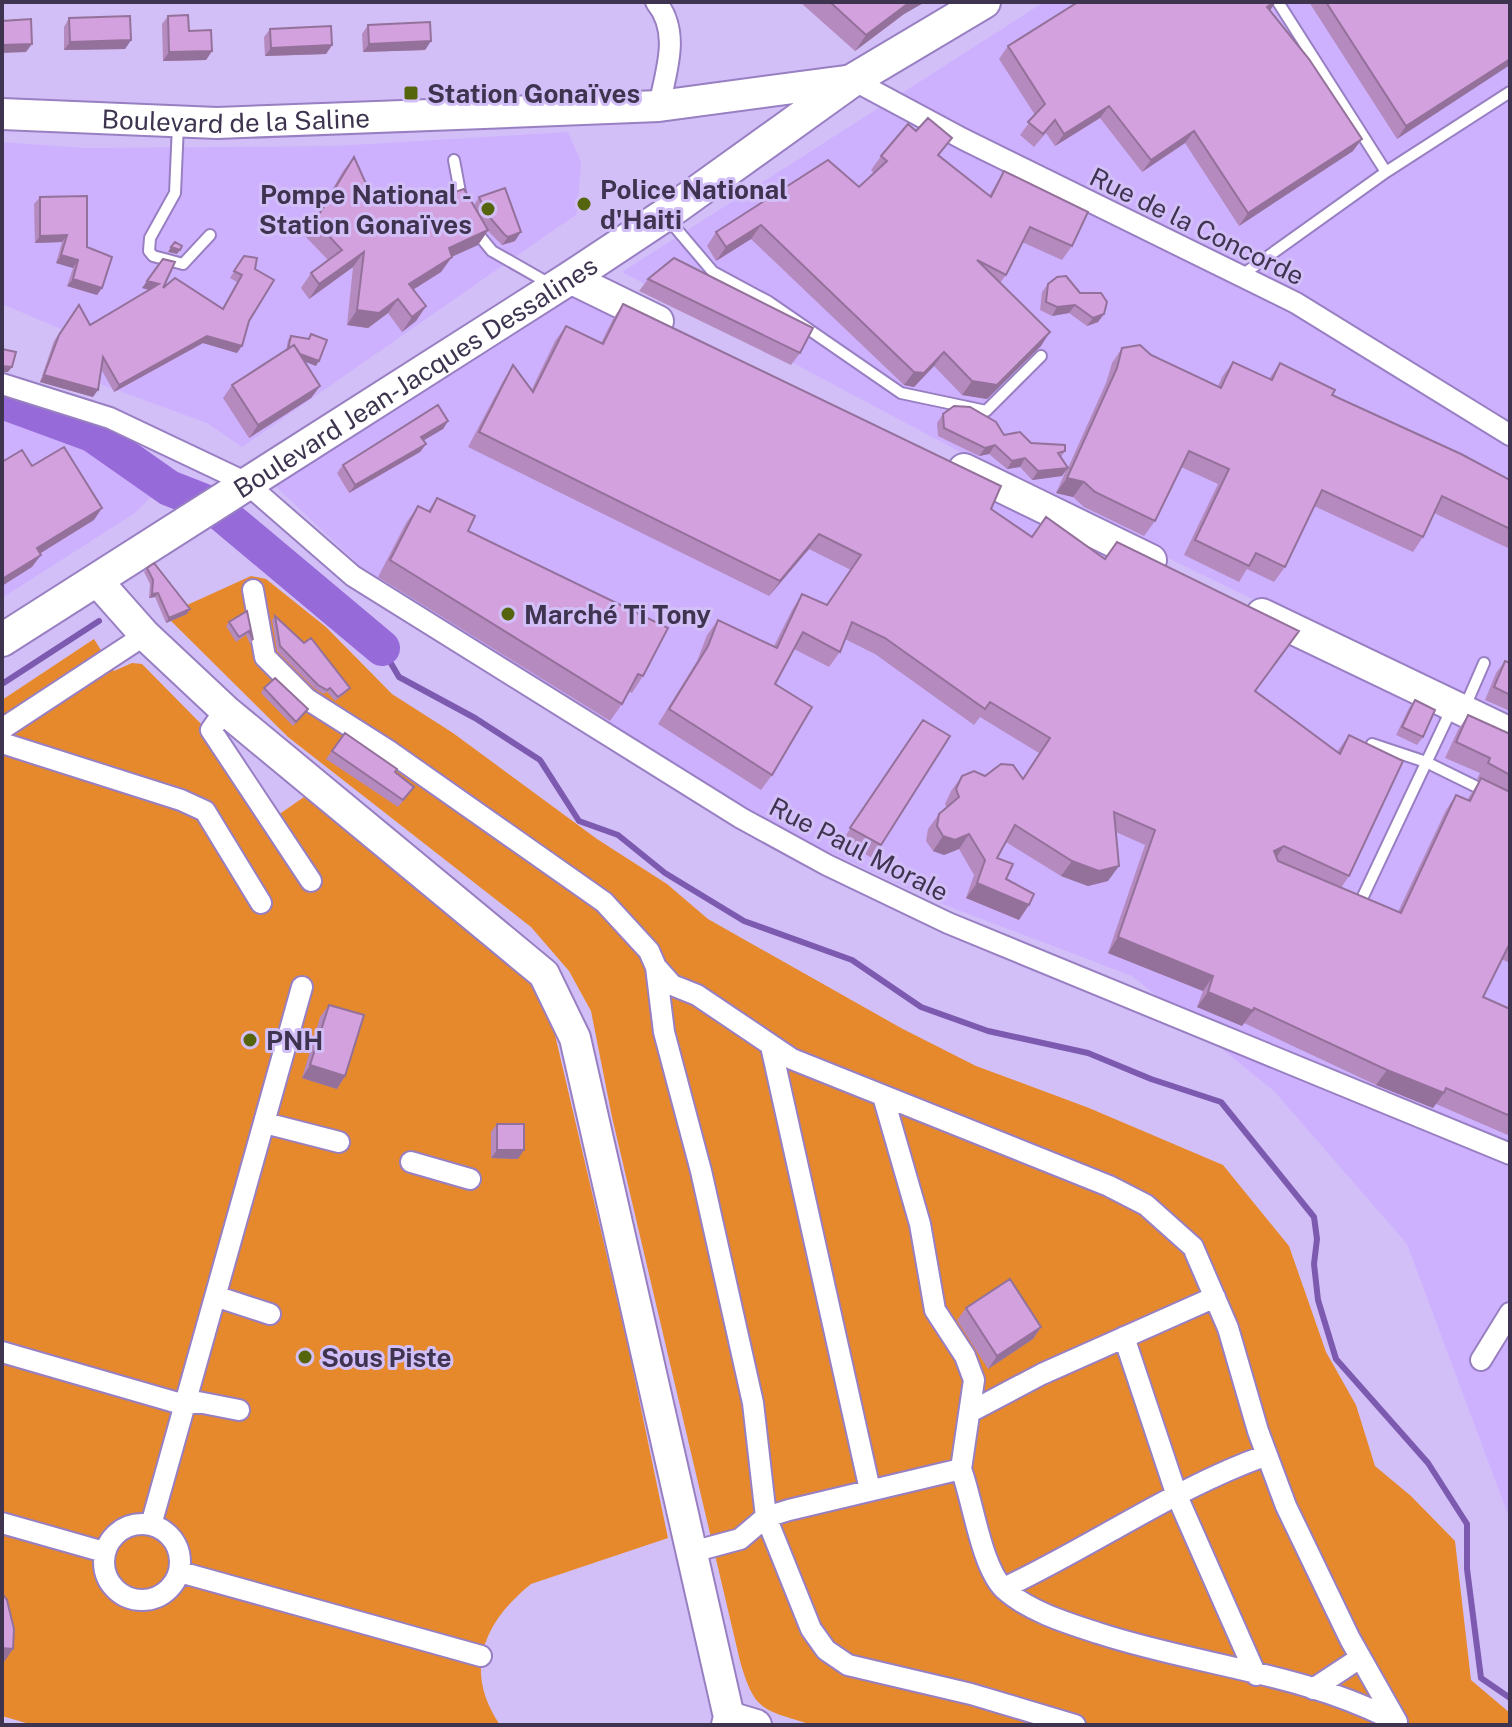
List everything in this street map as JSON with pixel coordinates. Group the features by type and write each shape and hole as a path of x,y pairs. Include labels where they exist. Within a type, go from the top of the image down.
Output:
{"main road":[{"name":"Boulevard Jean-Jacques Dessalines","path":"2,640 98,582 220,499 562,283 665,215 853,80 984,2"}],"street":[{"path":"656,2 666,16 671,44 659,106"},
{"name":"Boulevard de la Saline","path":"2,114 217,123 659,106 853,80"},
{"name":"Rue de la Concorde","path":"853,80 963,139 1296,303 1510,435"},
{"path":"562,283 684,333"},
{"name":"Rue Paul Morale","path":"2,384 110,418 220,499 353,576 741,818 827,865 948,923 1510,1154"},
{"path":"940,458 1182,575"},
{"path":"98,582 145,635 225,710 544,974 575,1038 692,1552 737,1722"},
{"path":"253,590 265,657 307,699 401,760 604,902 631,927 649,951 656,967 664,1032 701,1171 753,1403 766,1517 811,1629 826,1650 848,1665 971,1694 1075,1725"},
{"path":"1239,603 1510,733"},
{"path":"2,729 145,635"},
{"path":"225,710 211,730 311,881"},
{"path":"2,743 181,800 205,811 261,903"},
{"path":"656,967 672,985 697,995 792,1059 1146,1205 1193,1247 1215,1297 1286,1506 1360,1658 1398,1724"},
{"path":"151,1525 218,1297 302,987"},
{"path":"771,1046 870,1490"},
{"path":"883,1096 920,1224 935,1310 965,1356 974,1380 972,1411 961,1469 990,1566 1004,1588 1066,1622 1156,1652 1313,1689 1365,1705 1398,1724"},
{"path":"265,1123 339,1142"},
{"path":"411,1162 470,1179"},
{"path":"218,1297 270,1314"},
{"path":"972,1411 1124,1337 1215,1297"},
{"path":"1481,1360 1510,1313"},
{"path":"1124,1337 1177,1496 1256,1675"},
{"path":"2,1352 185,1405 198,1402 239,1410"},
{"path":"1004,1588 1217,1474 1267,1455"},
{"path":"692,1552 740,1539 766,1517 961,1469"},
{"path":"2,1523 104,1552"},
{"path":"136,1524 151,1525 169,1535 174,1543 179,1552 180,1572 173,1585 162,1595 148,1600 132,1600 119,1593 109,1582 104,1567 104,1552 111,1539 122,1529 136,1524"},
{"path":"180,1572 481,1656"},
{"path":"1313,1689 1360,1658"}],"lane":[{"path":"1278,2 1386,172"},
{"path":"1240,276 1386,172 1510,92"},
{"path":"178,122 175,193 150,238 149,251 153,256 183,264 210,235"},
{"path":"454,160 464,215 478,236 492,251 562,283"},
{"path":"665,215 713,272 769,302 914,399 986,411 1041,356"},
{"path":"1342,902 1357,908 1426,762 1484,663"},
{"path":"1372,744 1426,762 1496,797"}],"shaded area":[{"path":"1044,2 1510,2 1510,724 1073,512 622,272"},
{"path":"568,132 581,162 577,214 242,447 207,423 70,373 75,335 2,304 2,142 84,148 335,146"},
{"path":"583,282 1510,741 1510,1520 1407,1244 1274,1091 1132,976 934,901 793,835 694,779 359,565 269,480"},
{"path":"2,401 49,416 96,440 158,490 135,513 2,598"},
{"path":"251,576 266,579 326,627 392,694 453,733 597,839 667,884 708,919 901,1028 976,1066 1089,1108 1223,1165 1289,1246 1326,1352 1356,1405 1375,1466 1411,1496 1455,1541 1471,1680 1510,1713 1510,1725 812,1725 782,1716 756,1700 740,1661 612,1117 591,1011 569,971 531,927 288,737 165,615"},
{"name":"Sous Piste","path":"94,639 114,671 132,663 142,664 206,729 268,822 304,797 505,951 524,972 552,1022 628,1346 668,1538 531,1584 514,1599 490,1631 481,1666 482,1685 500,1725 33,1725 2,1716 2,700"}],"building":[{"path":"830,2 910,2 866,35"},
{"path":"1078,2 1274,2 1267,7 1309,59 1362,139 1248,213 1194,131 1151,160 1109,106 1064,134 1055,120 1043,134 1028,122 1045,104 1008,46"},
{"path":"1326,2 1510,2 1510,59 1406,126"},
{"path":"188,15 189,31 211,30 212,51 169,52 168,16"},
{"path":"130,16 131,40 70,42 69,18"},
{"path":"31,19 32,44 2,45 2,21"},
{"path":"430,22 431,41 369,44 368,25"},
{"path":"331,26 332,45 271,48 270,29"},
{"path":"928,118 952,138 938,155 991,197 1004,171 1088,212 1072,246 1030,227 1006,275 977,260 1050,332 997,385 972,381 944,352 924,373 914,372 761,225 726,247 716,232 828,160 859,187 887,161 881,156 908,124 916,131"},
{"path":"354,157 371,195 431,190 434,199 464,189 488,230 449,248 452,257 409,284 426,306 412,317 398,299 379,313 357,310 364,252 319,284 311,273 342,250 315,221"},
{"path":"505,188 521,232 508,237 486,213 479,197"},
{"path":"87,196 87,247 112,257 102,288 73,279 78,260 61,255 67,235 40,236 40,197"},
{"path":"175,242 182,246 180,250 171,247"},
{"path":"244,256 257,258 255,269 274,280 249,321 242,346 207,336 119,385 103,357 98,390 44,375 59,335 79,305 90,325 159,284 147,281 163,259 175,262 163,288 175,278 223,309 242,275 234,271"},
{"path":"674,258 813,328 800,353 648,279"},
{"path":"1066,276 1080,293 1101,293 1107,302 1104,314 1093,318 1075,305 1057,307 1046,302 1048,284 1057,277"},
{"path":"623,304 1001,486 991,509 1032,537 1046,517 1105,559 1117,542 1299,631 1255,691 1340,754 1349,735 1403,761 1349,876 1284,846 1274,851 1278,861 1401,913 1456,795 1470,801 1481,778 1510,792 1510,943 1483,997 1510,1009 1510,1116 1446,1088 1444,1093 1387,1070 1254,1008 1253,1011 1208,992 1213,976 1118,937 1155,830 1114,812 1119,866 1099,871 1072,861 1015,825 997,858 1013,864 1006,879 1034,894 1029,905 977,883 985,860 969,834 955,840 943,836 937,826 939,814 959,797 956,789 962,776 974,771 985,776 1001,764 1013,765 1023,779 1050,738 990,702 985,709 885,638 852,622 840,652 803,632 775,684 812,707 772,775 669,709 708,646 718,620 777,648 802,594 827,605 861,555 819,534 780,581 479,432 513,365 533,392 566,326 603,344"},
{"path":"311,334 327,340 319,361 300,354 294,345 288,349 291,336 309,339"},
{"path":"294,345 320,386 258,425 232,385"},
{"path":"1140,345 1151,355 1221,388 1233,362 1272,380 1280,363 1335,390 1332,395 1510,480 1510,529 1442,496 1423,537 1322,490 1285,567 1256,553 1249,566 1195,540 1229,469 1189,451 1155,521 1095,492 1084,482 1067,478 1117,368 1122,348"},
{"path":"2,349 16,352 12,367 2,366"},
{"path":"438,405 448,421 421,437 426,444 355,485 343,465"},
{"path":"954,406 970,407 996,422 1004,435 1020,432 1031,443 1065,445 1065,451 1058,453 1068,468 1038,471 1025,458 1012,461 995,445 985,448 944,428 943,414"},
{"path":"64,447 102,508 37,548 41,555 2,579 2,462 22,450 32,466"},
{"name":"Marché Ti Tony","path":"437,498 475,516 468,531 668,628 643,676 638,674 622,704 390,560 418,506 430,512"},
{"path":"154,563 190,609 169,618 158,593 152,594 153,580 147,568"},
{"path":"247,611 253,640 249,631 239,637 229,622"},
{"path":"275,616 304,643 311,638 350,688 338,697 330,688 327,690 318,685 280,646"},
{"path":"1505,661 1510,663 1510,695 1494,687"},
{"path":"275,678 308,709 296,722 264,688"},
{"path":"1415,700 1435,710 1423,737 1402,727"},
{"path":"1468,715 1510,734 1510,775 1488,763 1490,758 1456,742"},
{"path":"923,720 950,736 881,845 850,828"},
{"path":"345,733 397,769 395,772 414,787 403,800 332,751"},
{"path":"329,1005 364,1015 345,1076 310,1065"},
{"path":"497,1124 524,1124 524,1150 497,1150"},
{"path":"1010,1279 1041,1327 997,1356 966,1308"},
{"path":"2,1593 7,1600 14,1629 13,1649 2,1648"}],"waterway":[{"path":"2,401 92,434 169,488 210,504 382,648"},
{"path":"2,684 99,621"},
{"path":"382,648 399,677 475,718 540,760 579,821 618,835 665,873 744,921 852,960 921,1007 988,1031 1088,1053 1151,1079 1221,1102 1314,1217 1318,1300 1336,1359 1428,1463 1467,1524 1467,1569 1481,1678 1510,1698"}],"place":[{"name":"Station Gonaïves","path":"411,93"},
{"name":"Police National d'Haiti","path":"584,204"},
{"name":"Pompe National - Station Gonaïves","path":"488,209"},
{"name":"Marché Ti Tony","path":"508,614"},
{"name":"PNH","path":"250,1040"},
{"name":"Sous Piste","path":"305,1357"}]}
